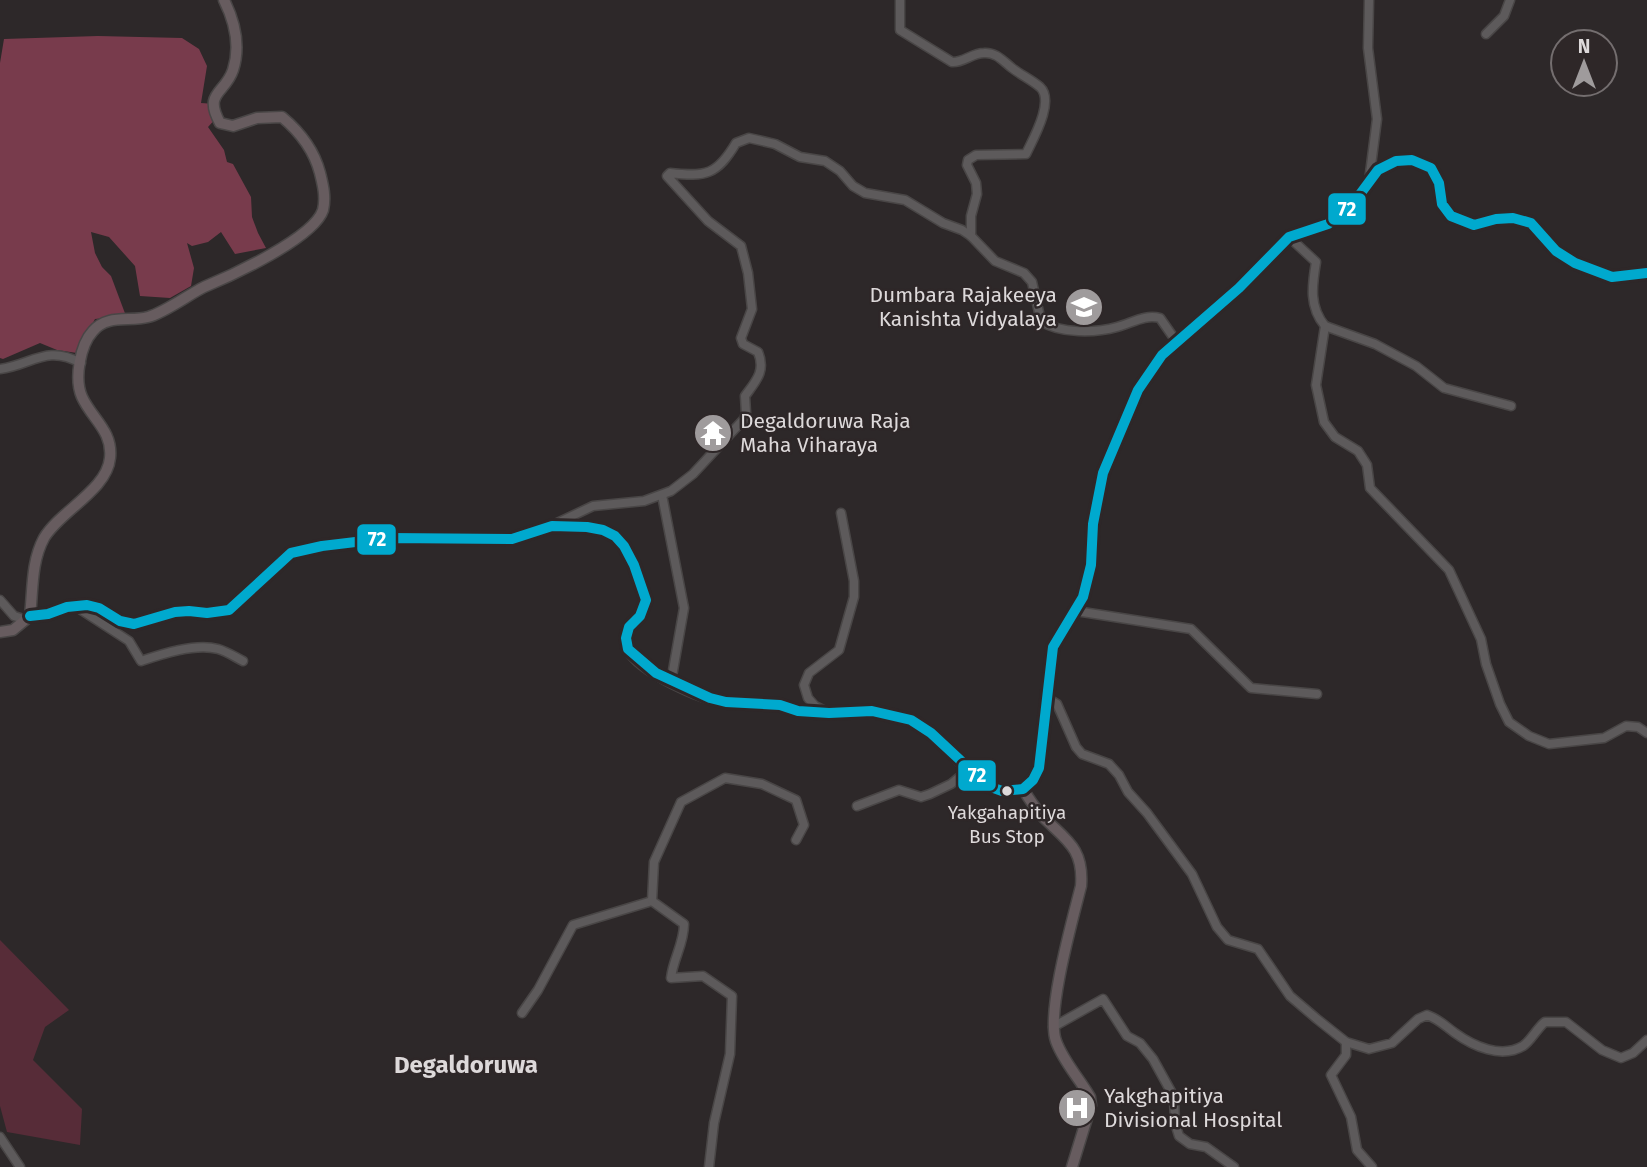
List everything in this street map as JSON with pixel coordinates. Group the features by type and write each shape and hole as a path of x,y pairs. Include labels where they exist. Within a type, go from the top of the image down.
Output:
{"main road":[{"path":"28,618 36,561 43,540 54,524 95,486 110,461 109,444 104,429 80,392 81,363 91,332 101,323 149,317 203,288 255,265 304,232 322,212 325,190 318,167 300,133 282,117 257,118 233,125 220,123 212,109 214,96 232,73 238,52 236,32 224,0"},
{"path":"0,632 13,630 28,618 76,606 99,608 120,621 134,624 174,612 207,613 229,610 291,552 322,546 389,537 512,539 552,526 603,530 615,536 624,546 646,600 640,616 629,626 626,638 628,649 656,673 671,682 726,702 780,705 798,711 829,713 872,711 911,720 931,733 988,786 1009,791 1023,789 1040,813 1074,847 1082,874 1059,982 1053,1027 1060,1051 1090,1097 1091,1105 1072,1167"}],"street":[{"path":"900,0 900,30 952,62 984,53 998,55 1044,92 1042,120 1027,154 976,155 968,160 977,194 971,216 971,236"},
{"path":"1368,0 1368,48 1377,119 1369,181"},
{"path":"1486,34 1504,16 1510,0"},
{"path":"552,526 593,506 645,500 662,495 693,474 744,419 745,396 760,375 762,362 758,352 743,344 741,338 752,309 748,272 741,246 708,221 667,176 670,173 690,176 709,173 722,163 736,143 749,138 775,144 800,157 825,160 840,171 853,186 865,193 905,200 943,223 962,230 995,261 1024,274 1032,282 1041,321 1049,327 1077,331 1114,328 1151,316 1160,318 1176,341"},
{"path":"1023,789 1033,780 1039,768 1053,647 1083,597 1091,565 1093,524 1103,473 1138,390 1162,355 1238,288 1289,237 1328,224 1352,205 1378,170 1396,161 1412,160 1431,168 1439,183 1441,204 1451,216 1474,225 1504,218 1531,223 1556,251 1575,263 1612,276 1647,273"},
{"path":"1289,237 1316,262 1313,303 1316,315 1325,326 1375,344 1416,366 1444,388 1511,406"},
{"path":"1325,326 1316,385 1324,422 1335,437 1358,451 1367,465 1370,488 1449,570 1481,639 1496,694 1509,722 1529,736 1549,744 1604,738 1626,726 1638,727 1647,733"},
{"path":"0,369 42,355 67,355 81,363"},
{"path":"662,495 684,608 671,682"},
{"path":"829,713 808,698 804,685 809,673 839,650 854,597 855,581 841,513"},
{"path":"0,600 14,616 28,618"},
{"path":"76,606 129,641 141,662 155,656 204,647 219,649 243,660"},
{"path":"1076,611 1191,629 1251,688 1317,694"},
{"path":"1048,698 1057,704 1076,747 1082,754 1109,764 1119,775 1128,792 1192,874 1217,927 1228,940 1258,950 1290,996 1346,1042 1369,1049 1392,1043 1418,1019 1427,1015 1437,1018 1474,1044 1492,1051 1509,1051 1524,1046 1545,1022 1566,1022 1602,1050 1621,1058 1633,1054 1647,1040"},
{"path":"857,807 899,790 921,797 930,794 951,784 968,770"},
{"path":"652,901 654,862 681,802 725,778 762,783 796,800 804,825 796,840"},
{"path":"522,1013 538,990 573,925 652,901"},
{"path":"652,901 684,923 684,939 672,967 671,978 702,976 732,996 730,1054 714,1123 709,1167"},
{"path":"1053,1027 1103,999 1127,1036 1140,1043 1153,1059 1169,1087 1174,1097 1175,1123 1179,1136 1190,1144 1206,1147 1234,1167"},
{"path":"1346,1042 1346,1055 1331,1075 1351,1117 1357,1150 1372,1167"},
{"path":"0,1137 20,1167"}],"shaded area":[{"path":"98,36 182,38 199,49 207,66 201,103 215,104 219,115 208,127 224,150 227,162 233,164 251,197 252,217 266,248 235,254 221,232 208,242 192,246 187,243 194,268 191,286 170,298 140,296 135,266 109,237 91,232 95,253 102,267 111,276 126,316 95,319 77,353 57,350 40,343 3,359 0,358 0,63 4,39"},
{"path":"0,940 69,1010 45,1027 33,1060 82,1109 80,1145 7,1132 0,1106"}],"transit line":[{"name":"72","path":"30,616 87,605 99,608 120,621 134,624 175,612 207,613 229,610 291,553 322,546 389,538 512,539 552,526 587,527 615,536 634,565 646,600 640,616 629,627 626,638 628,649 656,673 710,698 726,702 780,705 798,711 829,713 872,711 911,720 931,733 988,786 1002,791 1023,789 1033,780 1039,768 1053,647 1083,597 1091,565 1093,524 1103,473 1138,390 1162,355 1239,288 1289,237 1328,224 1352,205 1378,170 1396,161 1412,160 1431,168 1439,183 1442,204 1451,216 1474,225 1513,218 1531,223 1556,251 1575,263 1612,277 1647,273"}],"place":[{"name":"Dumbara Rajakeeya Kanishta Vidyalaya","path":"1084,307"},
{"name":"Degaldoruwa Raja Maha Viharaya","path":"713,433"},
{"name":"Yakgahapitiya Bus Stop","path":"1007,791"},
{"name":"Yakghapitiya Divisional Hospital","path":"1077,1108"}],"district":[{"name":"Degaldoruwa","path":"466,1065"}]}
